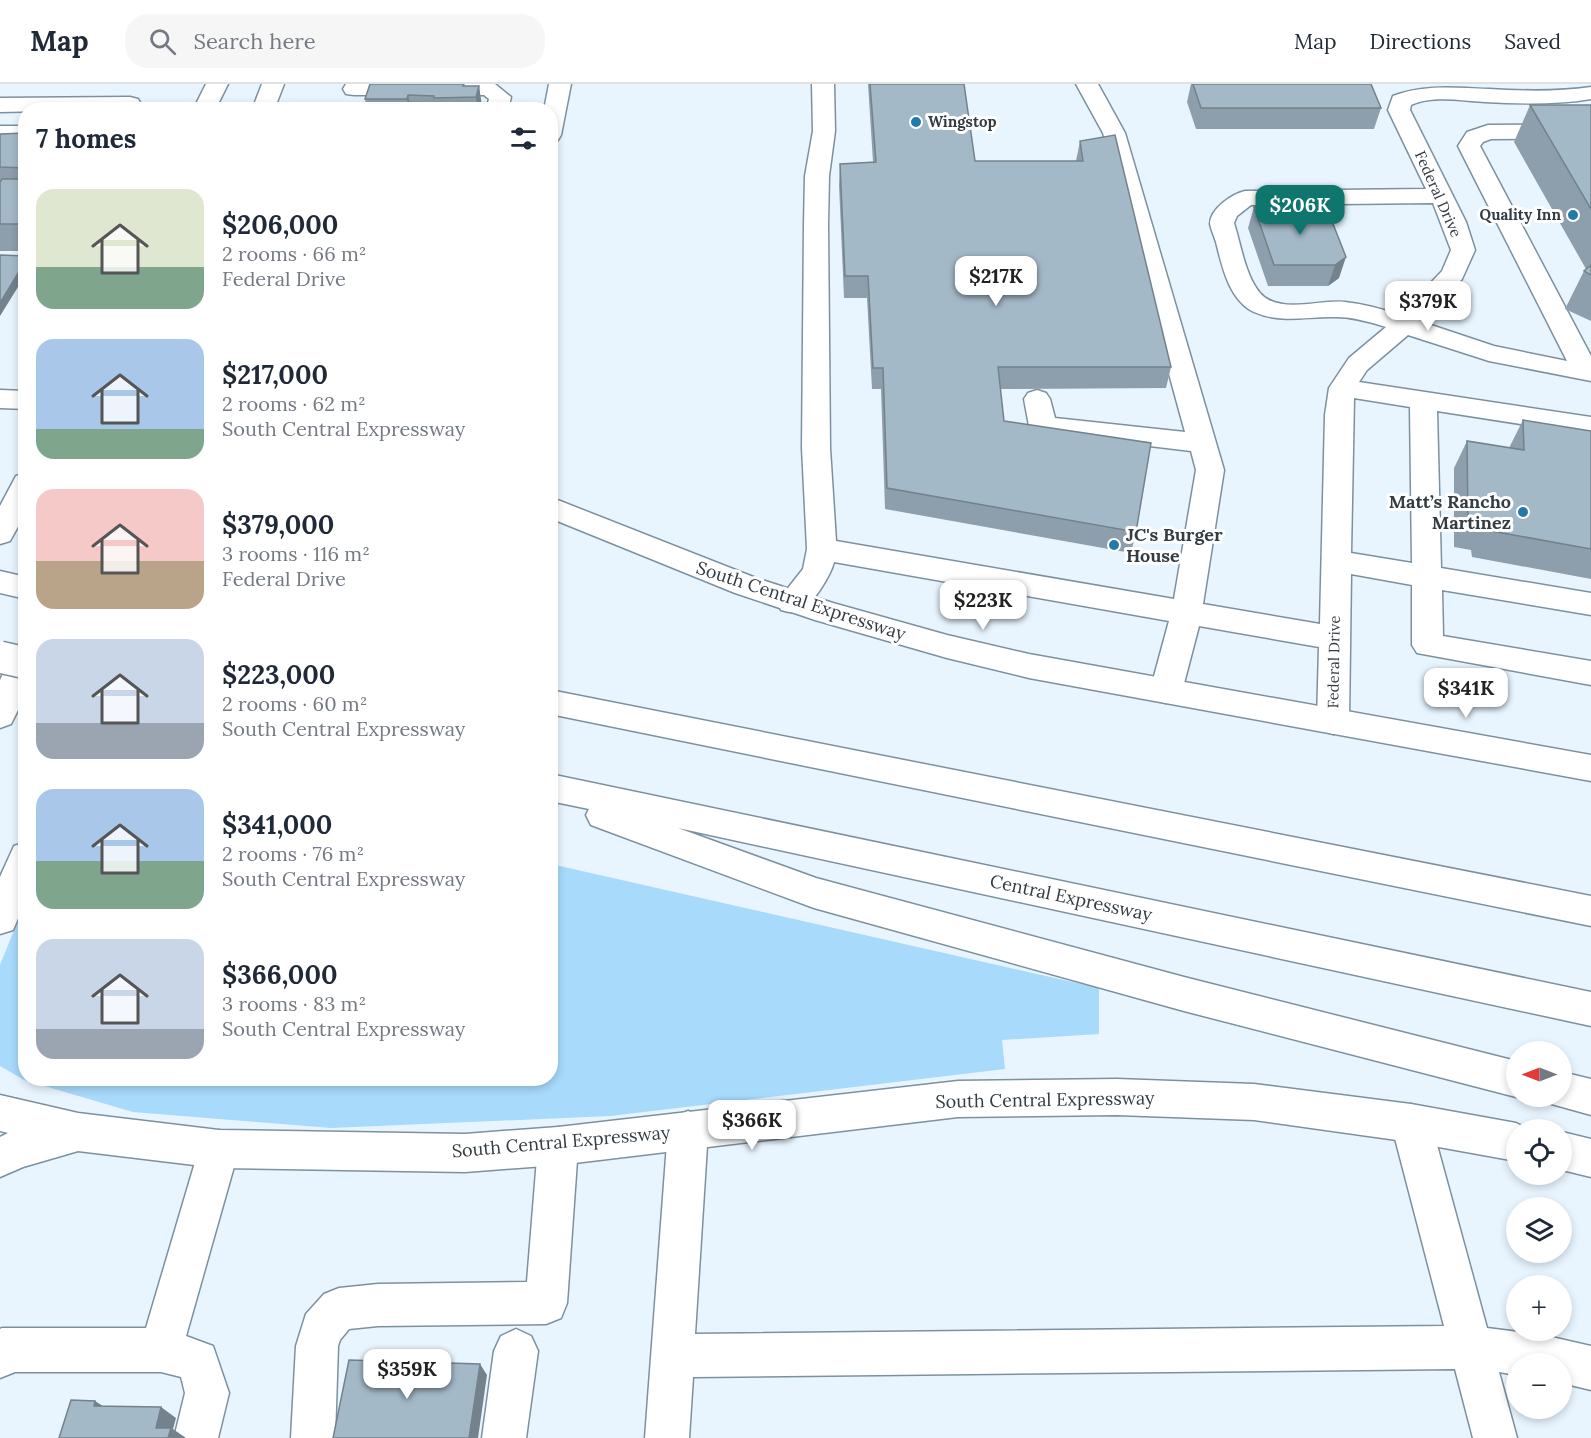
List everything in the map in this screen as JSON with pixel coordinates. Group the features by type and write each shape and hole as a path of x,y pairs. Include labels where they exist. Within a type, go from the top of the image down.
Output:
{"main road":[{"path":"133,102 140,84"},
{"path":"208,102 217,84"},
{"path":"266,102 273,84"},
{"path":"556,102 560,84"},
{"path":"792,602 817,572 822,549 816,448 816,224 817,176 824,131 823,84"},
{"path":"1088,84 1114,133 1210,470 1187,612 1166,691"},
{"path":"349,102 355,86 489,89 500,97 499,102"},
{"name":"Federal Drive","path":"1333,721 1339,415 1342,388 1358,364 1404,325 1453,274 1463,250 1454,222 1399,110 1401,101 1411,96 1431,94 1523,96 1591,93"},
{"path":"0,105 18,105"},
{"path":"1588,372 1469,146 1475,137 1488,132 1591,131"},
{"path":"0,133 18,133"},
{"path":"1441,196 1245,198 1226,213 1222,223 1244,289 1255,302 1270,308 1285,310 1348,309 1476,349 1544,366 1588,372"},
{"path":"1342,388 1591,426"},
{"path":"0,399 18,400"},
{"path":"1037,399 1042,426 1202,443"},
{"path":"1423,400 1428,645 1591,673"},
{"path":"0,534 18,499"},
{"name":"South Central Expressway","path":"558,510 704,571 792,602 941,646 1029,666 1591,768"},
{"path":"822,549 1334,638"},
{"path":"1336,561 1591,604"},
{"path":"0,582 18,586"},
{"path":"0,657 18,661"},
{"path":"0,715 18,675"},
{"path":"558,704 1591,911"},
{"name":"Central Expressway","path":"558,788 1591,1009"},
{"path":"558,799 814,893 1184,994 1506,1076"},
{"path":"0,919 18,875"},
{"path":"1572,1092 1591,1097"},
{"name":"South Central Expressway","path":"0,1113 78,1132 219,1149 465,1153 558,1146 958,1099 1117,1097 1254,1102 1411,1123 1506,1140"},
{"path":"1411,1123 1496,1438"},
{"path":"667,1438 688,1130"},
{"path":"0,1158 14,1150 78,1132"},
{"path":"313,1438 317,1346 321,1329 339,1310 378,1305 546,1303 558,1146"},
{"path":"161,1350 219,1149"},
{"path":"1572,1153 1591,1158"},
{"path":"672,1356 1471,1347 1544,1357 1591,1368"},
{"path":"0,1356 2,1350 161,1350 198,1361 207,1393 196,1438"},
{"path":"504,1438 516,1351"}],"shaded area":[{"path":"558,866 1099,988 1099,1034 1002,1040 1005,1069 610,1116 331,1128 133,1112 44,1086 558,1086"},
{"path":"18,920 18,1076 0,1066 0,965"}],"building":[{"path":"370,84 479,86 476,97 434,98 434,96 408,95 407,99 365,99"},
{"path":"870,84 964,84 975,161 1083,161 1080,141 1115,135 1171,367 998,367 1004,421 1151,443 1136,532 887,488 883,368 873,368 868,276 845,276 840,164 876,162"},
{"path":"1193,84 1371,84 1381,108 1201,108"},
{"path":"1530,105 1591,105 1591,209"},
{"path":"18,133 18,168 0,167 0,134"},
{"path":"2,179 18,179 18,224 0,224 0,182"},
{"path":"1326,206 1346,257 1335,265 1274,265 1254,207"},
{"path":"0,255 18,256 18,273 0,303"},
{"path":"1591,265 1591,275 1584,271"},
{"name":"Matt’s Rancho Martinez","path":"1523,420 1591,431 1591,549 1486,530 1485,523 1468,519 1467,441 1524,450"},
{"path":"349,1360 480,1364 469,1438 333,1438"},
{"path":"71,1400 95,1401 94,1406 161,1407 156,1428 171,1428 168,1438 59,1438"}],"place":[{"name":"Wingstop","path":"916,122"},
{"name":"Quality Inn","path":"1573,215"},
{"name":"Matt’s Rancho Martinez","path":"1523,512"},
{"name":"JC's Burger House","path":"1114,545"}]}
